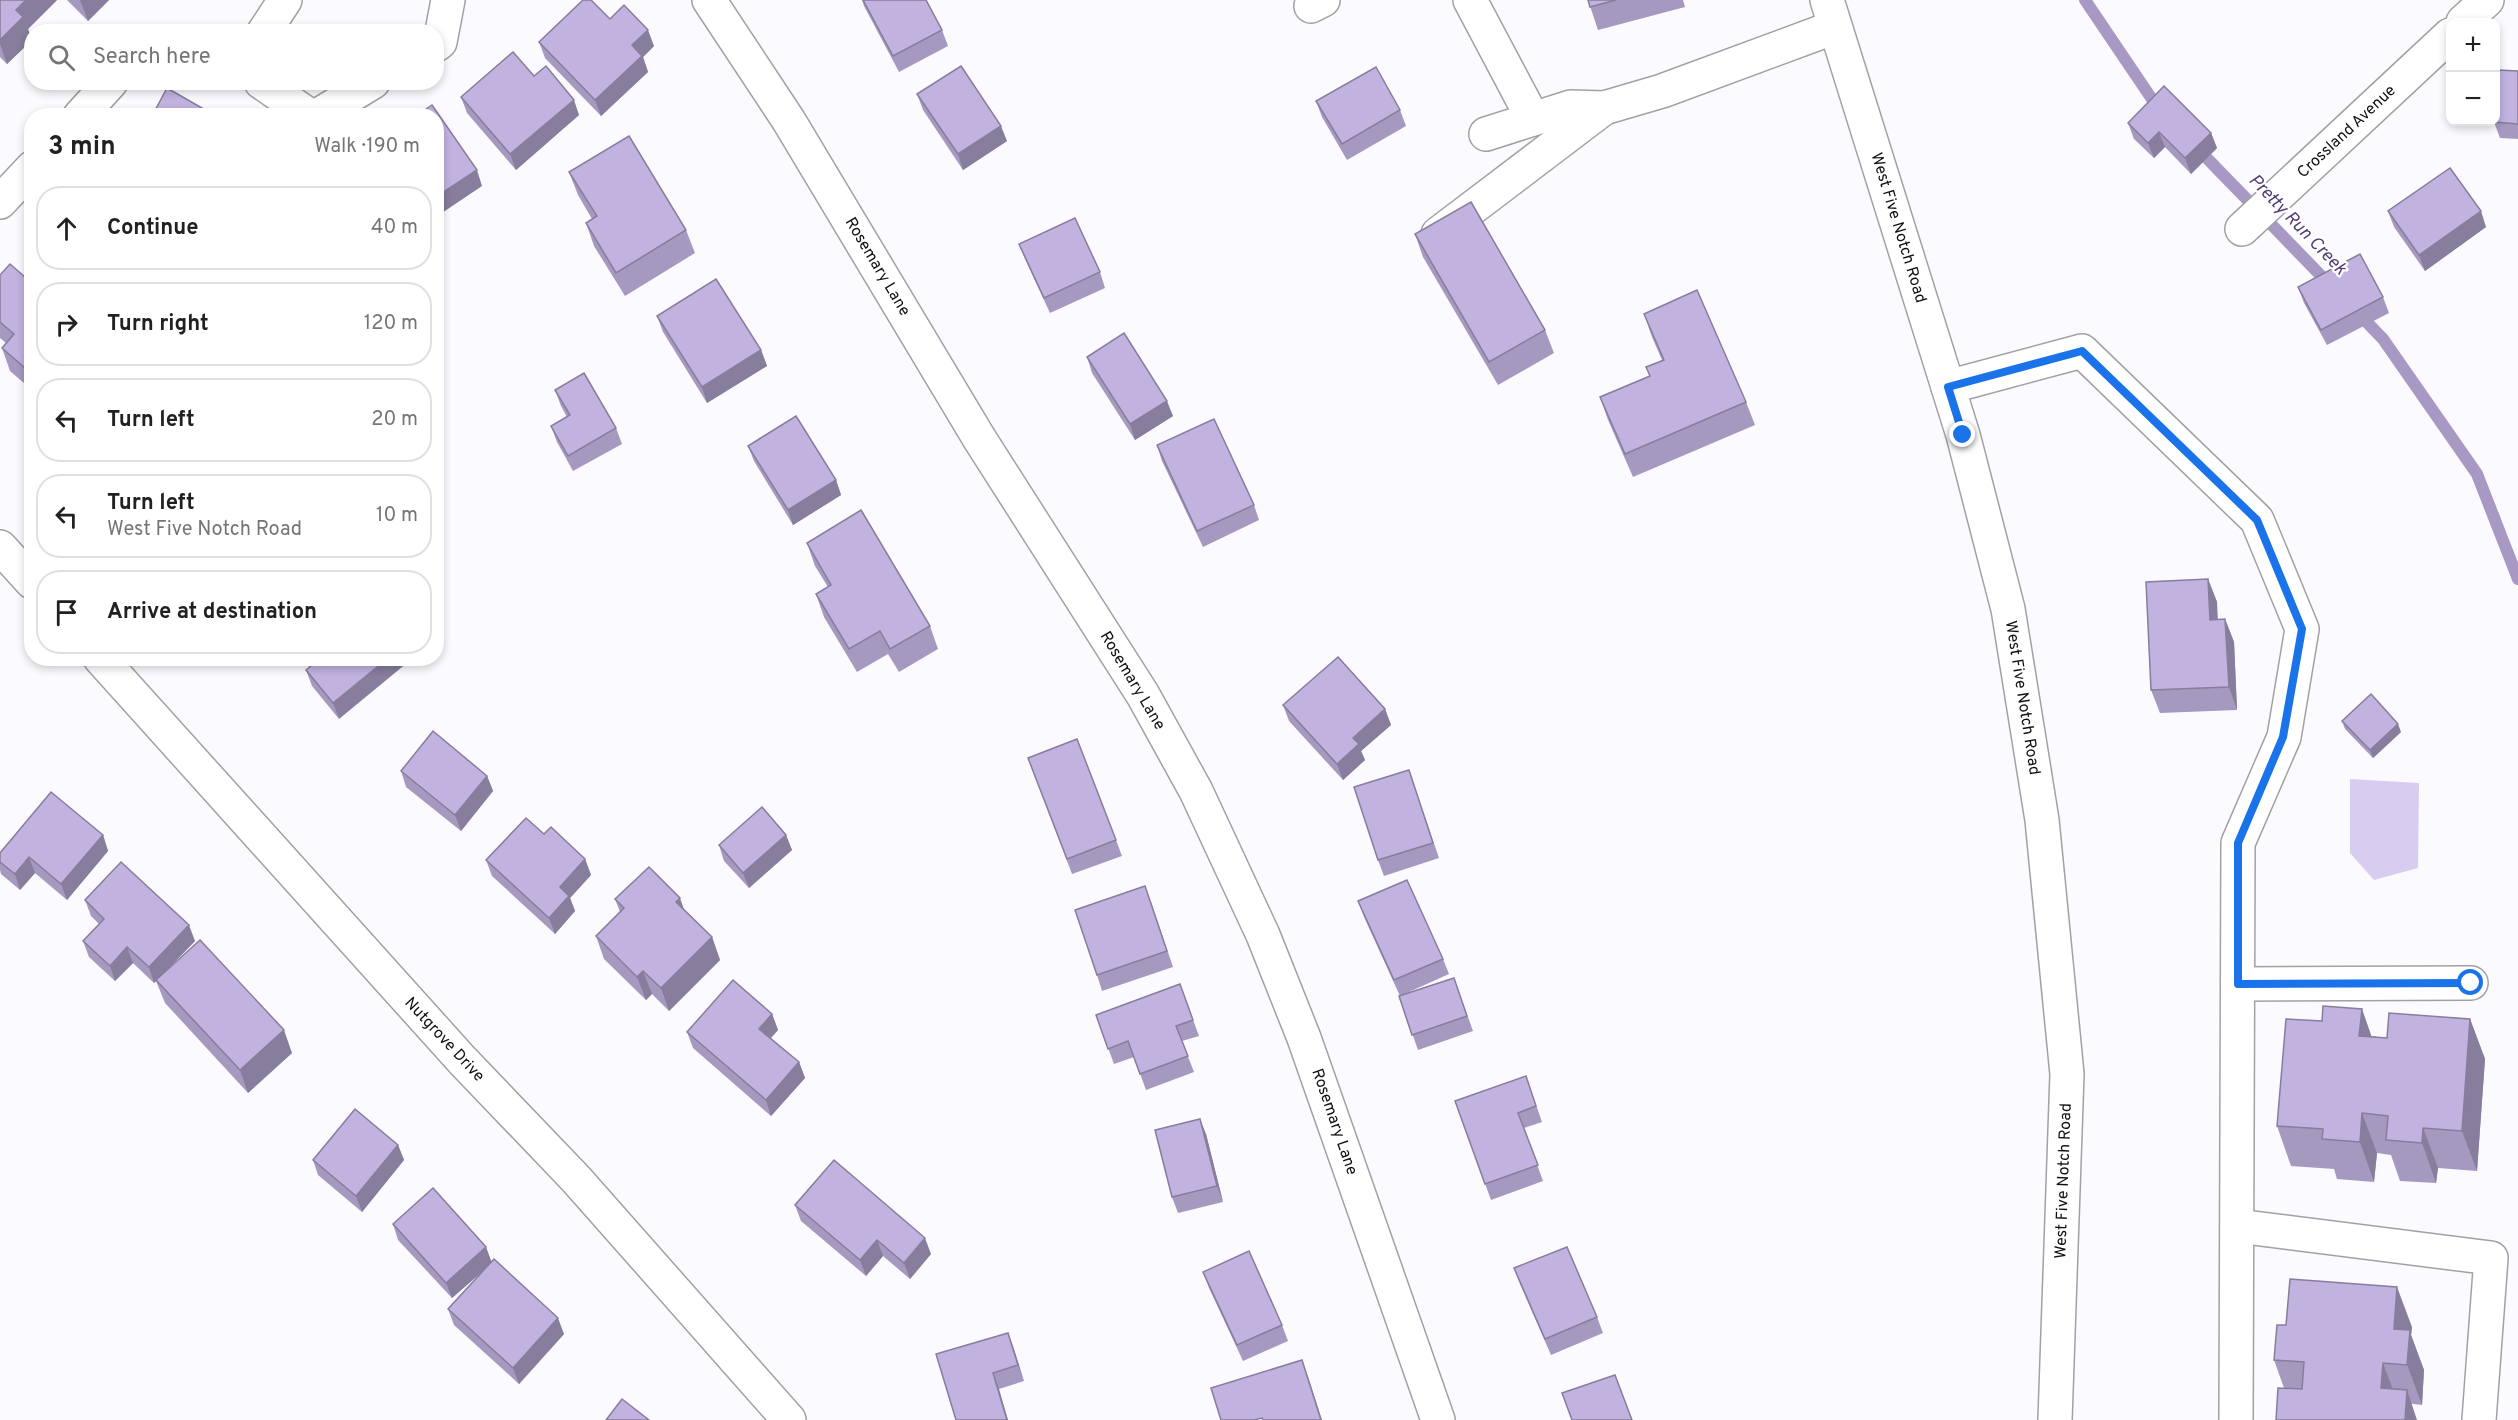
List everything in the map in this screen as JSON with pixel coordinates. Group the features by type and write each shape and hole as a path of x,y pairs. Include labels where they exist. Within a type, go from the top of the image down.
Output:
{"street":[{"path":"269,24 285,0"},
{"path":"443,24 448,0"},
{"name":"Rosemary Lane","path":"710,0 789,121 979,438 1143,695 1196,790 1263,935 1304,1038 1438,1420"},
{"path":"1470,0 1533,119"},
{"path":"2467,18 2487,0"},
{"path":"1486,134 1571,107 1604,108 1662,91 1831,13"},
{"name":"West Five Notch Road","path":"1831,13 1963,435 2008,609 2043,831 2067,1074 2055,1420"},
{"name":"Crossland Avenue","path":"2242,228 2446,39"},
{"path":"87,108 104,90"},
{"path":"273,90 298,108"},
{"path":"330,108 360,90"},
{"path":"1437,234 1604,108"},
{"path":"0,202 24,176"},
{"path":"1948,387 2082,351 2257,520 2302,629 2283,737 2238,843 2236,1420"},
{"path":"0,547 24,573"},
{"name":"Nutgrove Drive","path":"107,666 462,1060 576,1179 789,1420"},
{"path":"2238,984 2471,983"},
{"path":"2237,1226 2491,1258 2479,1420"}],"shaded area":[{"path":"2350,779 2419,783 2418,868 2374,880 2350,853"}],"building":[{"path":"0,0 26,0 16,10 23,17 0,40"},
{"path":"583,0 591,0 610,19 624,5 648,30 632,45 642,56 595,100 539,42"},
{"path":"863,0 926,0 942,30 893,56"},
{"path":"1588,0 1616,0 1590,7"},
{"path":"513,52 534,76 546,66 574,100 510,154 461,97"},
{"path":"961,66 1001,126 958,154 917,94"},
{"path":"1376,67 1400,110 1342,144 1316,101"},
{"path":"2500,70 2518,71 2518,124 2500,122"},
{"path":"2164,86 2211,133 2185,158 2159,132 2148,143 2128,123"},
{"path":"166,90 170,90 202,108 156,108"},
{"path":"444,122 477,170 444,192"},
{"path":"629,136 686,230 616,273 586,223 597,216 569,172"},
{"path":"2450,168 2481,211 2419,255 2388,211"},
{"path":"1471,202 1545,330 1489,362 1415,234"},
{"path":"1075,218 1100,272 1044,298 1019,244"},
{"path":"2360,254 2383,297 2321,330 2298,287"},
{"path":"10,264 24,276 24,367 2,348 14,334 0,322 0,275"},
{"path":"716,279 761,350 702,387 657,316"},
{"path":"1697,290 1746,402 1625,454 1600,397 1650,376 1646,367 1664,360 1644,314"},
{"path":"1124,333 1167,401 1130,424 1087,357"},
{"path":"584,373 616,428 568,456 551,426 570,415 555,390"},
{"path":"796,416 836,480 788,510 748,446"},
{"path":"1214,419 1254,505 1197,531 1157,445"},
{"path":"861,510 930,626 890,649 880,631 849,649 816,594 831,585 807,543"},
{"path":"2208,579 2210,620 2225,619 2229,687 2151,690 2146,582"},
{"path":"1338,657 1385,709 1353,738 1359,744 1337,764 1283,705"},
{"path":"311,666 378,666 333,703 306,670"},
{"path":"2371,694 2398,724 2370,750 2342,721"},
{"path":"433,731 487,776 455,815 401,771"},
{"path":"1077,739 1116,840 1067,859 1028,758"},
{"path":"1409,770 1433,843 1378,860 1354,787"},
{"path":"51,792 103,835 61,884 29,857 15,874 0,862 0,853"},
{"path":"762,807 786,835 743,873 719,845"},
{"path":"526,818 544,834 551,827 585,859 560,887 569,896 549,918 486,860"},
{"path":"121,862 189,925 149,967 127,947 110,966 83,941 104,919 85,900"},
{"path":"649,867 680,898 676,902 712,937 661,988 643,971 637,977 596,936 624,908 615,899"},
{"path":"1407,880 1443,959 1394,980 1358,901"},
{"path":"1145,886 1167,951 1097,975 1075,910"},
{"path":"200,940 284,1030 240,1070 156,980"},
{"path":"1454,978 1467,1016 1412,1035 1399,996"},
{"path":"733,980 772,1014 759,1029 799,1062 766,1100 687,1032"},
{"path":"1180,984 1193,1020 1176,1026 1188,1056 1140,1074 1128,1041 1108,1049 1096,1015"},
{"path":"2323,1006 2362,1009 2359,1036 2387,1038 2389,1013 2470,1019 2462,1131 2423,1128 2422,1143 2386,1140 2388,1116 2362,1113 2360,1142 2322,1139 2323,1129 2277,1126 2286,1019 2322,1021"},
{"path":"1526,1076 1536,1106 1518,1113 1538,1165 1485,1184 1455,1101"},
{"path":"355,1109 398,1145 356,1196 313,1160"},
{"path":"1200,1119 1217,1186 1172,1197 1155,1130"},
{"path":"834,1160 925,1238 904,1263 877,1240 860,1260 795,1205"},
{"path":"433,1188 486,1247 446,1283 393,1224"},
{"path":"1567,1247 1597,1317 1545,1339 1514,1268"},
{"path":"1249,1251 1282,1325 1237,1345 1203,1272"},
{"path":"494,1259 558,1318 513,1368 448,1309"},
{"path":"2290,1279 2397,1287 2394,1329 2410,1330 2407,1365 2383,1363 2381,1388 2407,1390 2405,1420 2276,1420 2278,1388 2302,1389 2304,1362 2274,1360 2277,1325 2286,1325"},
{"path":"1008,1333 1018,1365 993,1373 1007,1420 956,1420 936,1354"},
{"path":"1302,1360 1321,1420 1263,1420 1262,1418 1221,1420 1211,1388"},
{"path":"1615,1375 1632,1420 1572,1420 1562,1393"},
{"path":"622,1399 649,1420 606,1420"}],"waterway":[{"name":"Pretty Run Creek","path":"2085,0 2160,111"},
{"name":"Pretty Run Creek","path":"2196,147 2332,287"},
{"name":"Pretty Run Creek","path":"2357,312 2383,339 2477,474 2518,579"}],"route":[{"path":"1963,435 1948,387 2082,351 2257,520 2302,629 2283,737 2238,843 2238,984 2471,983"}]}
